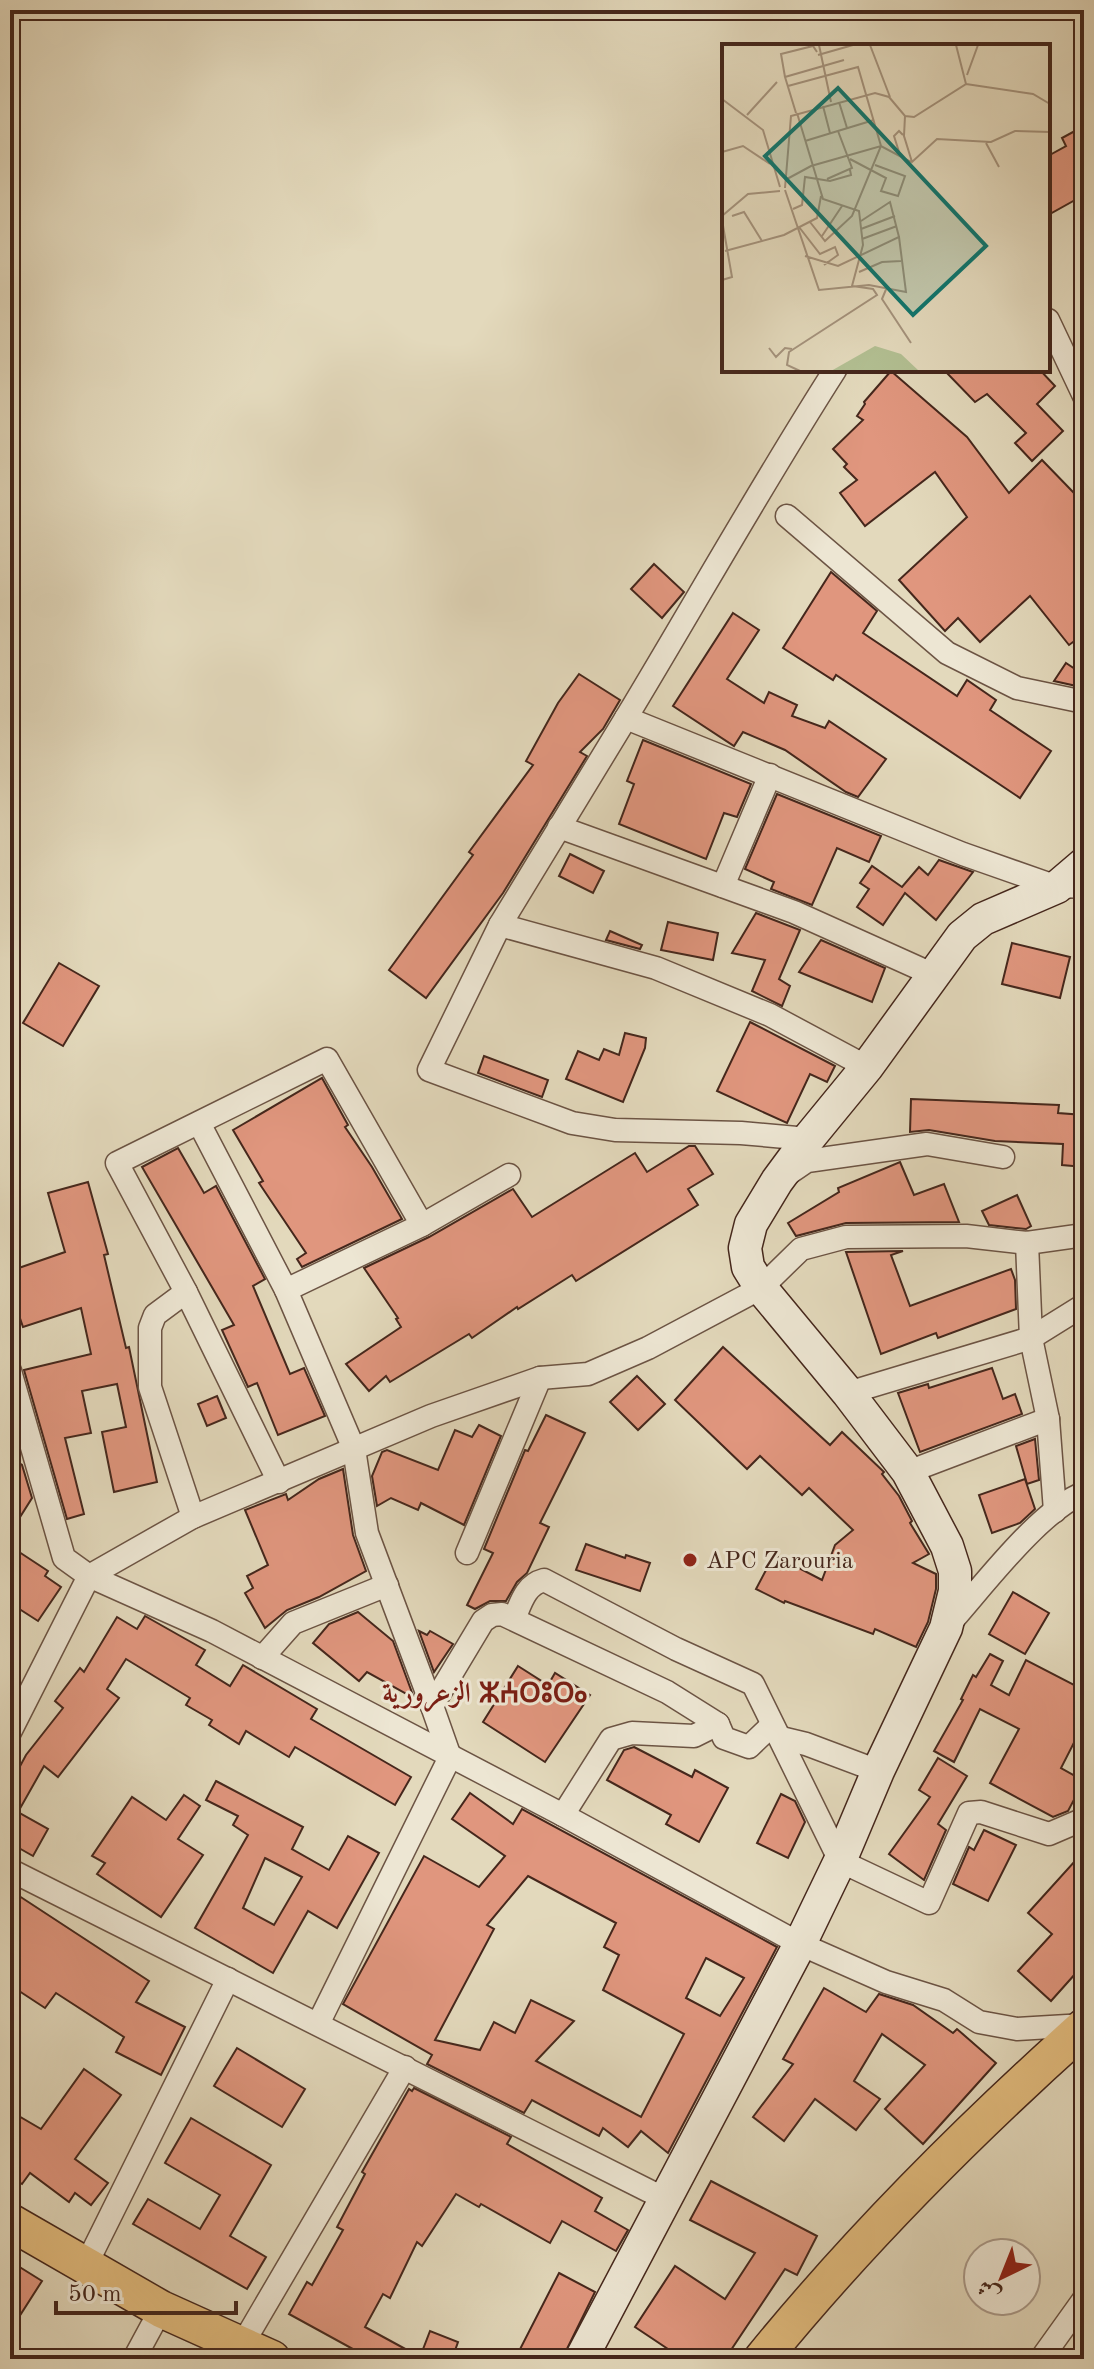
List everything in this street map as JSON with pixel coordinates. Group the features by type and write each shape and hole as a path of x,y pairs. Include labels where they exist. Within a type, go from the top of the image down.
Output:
{"main road":[{"path":"581,2359 800,1944 946,1628 955,1591 955,1571 947,1546 908,1472 848,1393 761,1288 748,1267 745,1248 751,1224 777,1181 867,1067 962,936 972,926 1071,886 1084,864"},
{"path":"762,2359 814,2295 1002,2100 1084,2026"},
{"path":"10,2222 161,2309 257,2352"}],"street":[{"path":"1050,324 1084,396"},
{"path":"808,1139 741,1133 668,1133 572,1123 429,1070 500,925 779,457 834,372"},
{"path":"787,516 947,653 1017,688 1084,702"},
{"path":"626,718 963,854 1071,886"},
{"path":"723,886 770,775"},
{"path":"559,827 794,912 934,975"},
{"path":"500,925 656,968 770,1015 867,1067"},
{"path":"279,1482 186,1292 117,1163 327,1059 422,1225"},
{"path":"199,1123 286,1290 354,1449 367,1533 450,1757 318,2024"},
{"path":"777,1181 807,1161 927,1144 1003,1157"},
{"path":"286,1290 422,1225 509,1175"},
{"path":"10,1732 89,1576 193,1517 431,1416 540,1378 588,1374 648,1348 761,1288 801,1249 846,1237 966,1236 1027,1243 1084,1235"},
{"path":"1027,1243 1031,1338 1048,1419 1055,1511"},
{"path":"186,1292 155,1315 150,1328 150,1387 193,1517"},
{"path":"848,1393 1031,1338 1084,1305"},
{"path":"10,1371 64,1558 89,1576 212,1631 563,1815 800,1944 886,1982 944,2000 979,2022 1017,2029 1084,2026"},
{"path":"467,1553 540,1378"},
{"path":"908,1472 1048,1419"},
{"path":"946,1628 987,1578 1055,1511 1084,1493"},
{"path":"514,1619 524,1594 533,1583 544,1580 676,1649 753,1684 840,1861 929,1903 969,1813 981,1812 1049,1834 1084,1819"},
{"path":"262,1658 293,1623 387,1585"},
{"path":"432,1706 483,1621 492,1615 502,1614 667,1692 718,1724 724,1738 749,1747 776,1732"},
{"path":"563,1815 611,1739 632,1733 694,1736 718,1724"},
{"path":"776,1732 878,1771"},
{"path":"10,1870 665,2199"},
{"path":"86,2265 228,1979"},
{"path":"257,2352 405,2067"},
{"path":"1041,2359 1084,2299"},
{"path":"134,2359 161,2309"}],"building":[{"path":"1084,126 1084,195 1050,214 1050,155 1066,146 1062,138"},
{"path":"892,372 967,437 1009,493 1042,460 1074,493 1084,483 1084,634 1069,645 1030,596 980,642 958,618 945,631 899,580 967,517 935,472 865,526 840,493 857,480 833,449 863,420 857,416 864,402"},
{"path":"946,372 1042,372 1055,386 1037,404 1063,431 1032,461 1015,443 1026,433 987,394 975,402"},
{"path":"654,564 684,592 662,618 631,589"},
{"path":"831,572 877,611 863,633 957,696 967,680 996,700 990,710 1051,751 1020,798 836,675 833,680 783,648"},
{"path":"733,613 759,630 727,679 764,703 769,692 797,705 792,716 825,728 829,721 886,759 858,797 785,750 743,732 734,746 673,706"},
{"path":"1066,663 1084,675 1081,687 1054,681"},
{"path":"579,674 620,700 603,729 580,752 587,756 503,893 426,998 389,970 473,855 469,852 533,765 526,761 558,703"},
{"path":"643,740 751,784 737,817 724,813 706,859 619,824 634,784 627,781"},
{"path":"777,794 881,836 869,862 837,848 812,905 771,889 774,882 745,869"},
{"path":"570,854 604,871 593,893 559,876"},
{"path":"939,860 973,872 936,920 905,893 883,925 857,907 869,889 860,883 872,866 902,887 919,867 928,875"},
{"path":"756,913 800,930 779,979 790,986 782,1006 752,991 765,960 732,953"},
{"path":"668,922 718,933 713,960 661,950"},
{"path":"610,931 642,945 640,949 606,940"},
{"path":"821,940 885,968 872,1002 799,972"},
{"path":"1012,943 1070,957 1060,998 1002,984"},
{"path":"59,963 99,986 63,1046 23,1023"},
{"path":"750,1022 835,1066 827,1082 810,1074 787,1123 717,1091"},
{"path":"625,1033 646,1038 645,1048 623,1102 566,1079 578,1051 599,1060 604,1049 619,1055"},
{"path":"484,1056 548,1080 542,1097 478,1073"},
{"path":"322,1078 348,1125 345,1127 402,1219 302,1267 297,1259 306,1253 259,1183 263,1181 233,1130"},
{"path":"911,1099 1059,1105 1058,1113 1084,1115 1084,1167 1062,1165 1063,1144 995,1141 929,1130 910,1132"},
{"path":"689,1146 695,1146 713,1174 688,1189 698,1205 576,1281 572,1275 472,1338 469,1334 390,1382 386,1376 369,1391 346,1364 401,1327 364,1268 429,1237 513,1189 532,1217 635,1153 647,1172"},
{"path":"178,1148 204,1193 216,1186 265,1279 253,1286 290,1374 304,1368 325,1416 278,1435 257,1383 248,1387 222,1330 234,1325 142,1167"},
{"path":"900,1162 914,1195 944,1184 959,1222 846,1223 796,1236 788,1223 839,1192 838,1188"},
{"path":"88,1182 108,1254 104,1255 126,1348 129,1347 157,1482 114,1492 102,1432 126,1427 117,1384 82,1391 91,1433 65,1438 84,1514 67,1519 24,1370 91,1354 81,1308 23,1327 10,1289 10,1271 65,1252 48,1193"},
{"path":"1017,1195 1031,1226 1026,1229 989,1225 982,1211"},
{"path":"903,1251 891,1255 910,1306 1011,1269 1015,1280 1016,1309 938,1338 936,1333 881,1354 846,1252"},
{"path":"723,1347 830,1445 842,1432 884,1472 882,1474 899,1496 912,1521 910,1523 929,1554 913,1563 936,1574 936,1589 928,1622 916,1647 875,1629 873,1634 784,1603 756,1589 774,1555 822,1580 835,1545 853,1530 809,1488 802,1495 760,1456 747,1469 675,1400"},
{"path":"992,1368 1003,1399 1015,1394 1022,1414 920,1452 898,1393 928,1384 929,1388"},
{"path":"637,1376 665,1404 638,1430 610,1402"},
{"path":"217,1396 226,1418 207,1426 198,1404"},
{"path":"546,1415 585,1433 540,1523 549,1527 527,1573 517,1582 506,1601 490,1601 475,1609 467,1605 493,1553 484,1549 525,1450 528,1451"},
{"path":"479,1425 501,1436 464,1525 421,1503 418,1510 391,1498 377,1506 372,1476 382,1452 387,1450 438,1470 455,1430 472,1437"},
{"path":"1035,1439 1039,1480 1027,1484 1016,1446"},
{"path":"10,1457 22,1465 32,1498 10,1533"},
{"path":"343,1469 353,1535 366,1571 319,1597 287,1610 265,1628 245,1593 253,1588 247,1576 268,1565 245,1510 286,1494 288,1500 319,1479"},
{"path":"1025,1479 1035,1509 1020,1523 992,1533 979,1495"},
{"path":"586,1544 650,1563 640,1591 576,1570"},
{"path":"10,1546 48,1571 45,1576 61,1587 38,1621 10,1603"},
{"path":"1013,1592 1049,1613 1025,1654 989,1634"},
{"path":"358,1612 393,1641 414,1698 367,1672 359,1681 313,1643 329,1624"},
{"path":"145,1616 205,1650 196,1665 230,1686 243,1665 317,1709 311,1719 411,1777 395,1805 295,1747 289,1757 246,1731 239,1744 209,1725 212,1720 186,1705 190,1698 126,1659 107,1689 119,1698 58,1777 44,1766 18,1812 48,1829 33,1856 10,1843 10,1785 26,1755 63,1708 55,1701 80,1668 84,1672 117,1617 137,1629"},
{"path":"419,1631 427,1635 430,1631 453,1644 434,1672"},
{"path":"990,1654 1003,1661 991,1685 1009,1695 1026,1660 1084,1690 1084,1723 1061,1768 1084,1781 1068,1811 1053,1817 990,1783 1019,1729 980,1709 954,1762 934,1751 963,1700 973,1675 976,1677"},
{"path":"518,1666 548,1685 555,1673 590,1695 545,1762 483,1722"},
{"path":"634,1747 692,1777 695,1770 728,1788 699,1842 666,1824 671,1815 607,1780 624,1750"},
{"path":"938,1758 967,1776 938,1824 946,1830 924,1880 889,1854 930,1797 919,1790"},
{"path":"216,1781 303,1827 292,1849 329,1870 348,1836 379,1853 337,1928 308,1911 273,1973 195,1928 248,1835 233,1825 238,1816 206,1800","holes":["265,1858 302,1877 274,1925 243,1908"]},
{"path":"470,1793 513,1824 522,1809 777,1947 668,2153 641,2131 628,2147 603,2128 599,2136 532,2100 524,2113 427,2064 432,2055 343,2004 424,1856 479,1887 505,1856 452,1819","holes":["528,1876 616,1923 604,1947 619,1955 603,1990 684,2034 641,2117 536,2061 574,2021 531,2000 515,2033 494,2022 480,2050 435,2040 494,1929 487,1925","706,1958 744,1978 720,2016 686,1998"]},
{"path":"781,1794 795,1801 805,1822 788,1858 757,1843"},
{"path":"184,1795 200,1806 178,1839 203,1855 161,1917 97,1874 105,1863 92,1856 132,1797 166,1820"},
{"path":"984,1830 1016,1845 988,1901 953,1884 969,1847 974,1850"},
{"path":"1084,1851 1084,1964 1051,2001 1018,1971 1052,1934 1028,1913"},
{"path":"10,1890 149,1981 136,2002 185,2027 161,2075 116,2052 124,2037 56,1993 45,2008 10,1985 10,1977 19,1964 10,1958"},
{"path":"824,1988 866,2012 879,1994 913,2005 953,2033 957,2029 996,2063 923,2144 885,2109 925,2065 882,2034 854,2081 880,2099 856,2130 815,2099 784,2141 753,2117 793,2064 783,2059"},
{"path":"237,2048 305,2089 282,2127 214,2086"},
{"path":"84,2069 121,2095 75,2159 108,2183 91,2205 75,2193 69,2202 30,2173 22,2184 10,2176 10,2111 41,2129"},
{"path":"414,2088 511,2137 507,2144 602,2198 595,2211 628,2230 616,2251 562,2221 550,2243 481,2204 479,2207 456,2194 422,2246 417,2242 390,2298 383,2294 365,2327 420,2357 430,2331 458,2342 452,2359 371,2359 289,2314 307,2282 312,2285 343,2230 337,2227 365,2174 362,2172 409,2089 412,2091"},
{"path":"191,2118 271,2165 230,2236 266,2257 247,2289 133,2224 148,2199 200,2229 220,2195 165,2163"},
{"path":"711,2181 817,2236 797,2275 785,2269 725,2359 683,2359 635,2327 675,2266 725,2299 755,2253 690,2220"},
{"path":"10,2261 42,2281 10,2331"},
{"path":"559,2273 595,2292 562,2359 515,2359"}],"place":[{"name":"APC Zarouria","path":"690,1560"}],"district":[{"name":"الزعرورية ⵣⵄⵔⵓⵔⴰ","path":"485,1692"}]}
